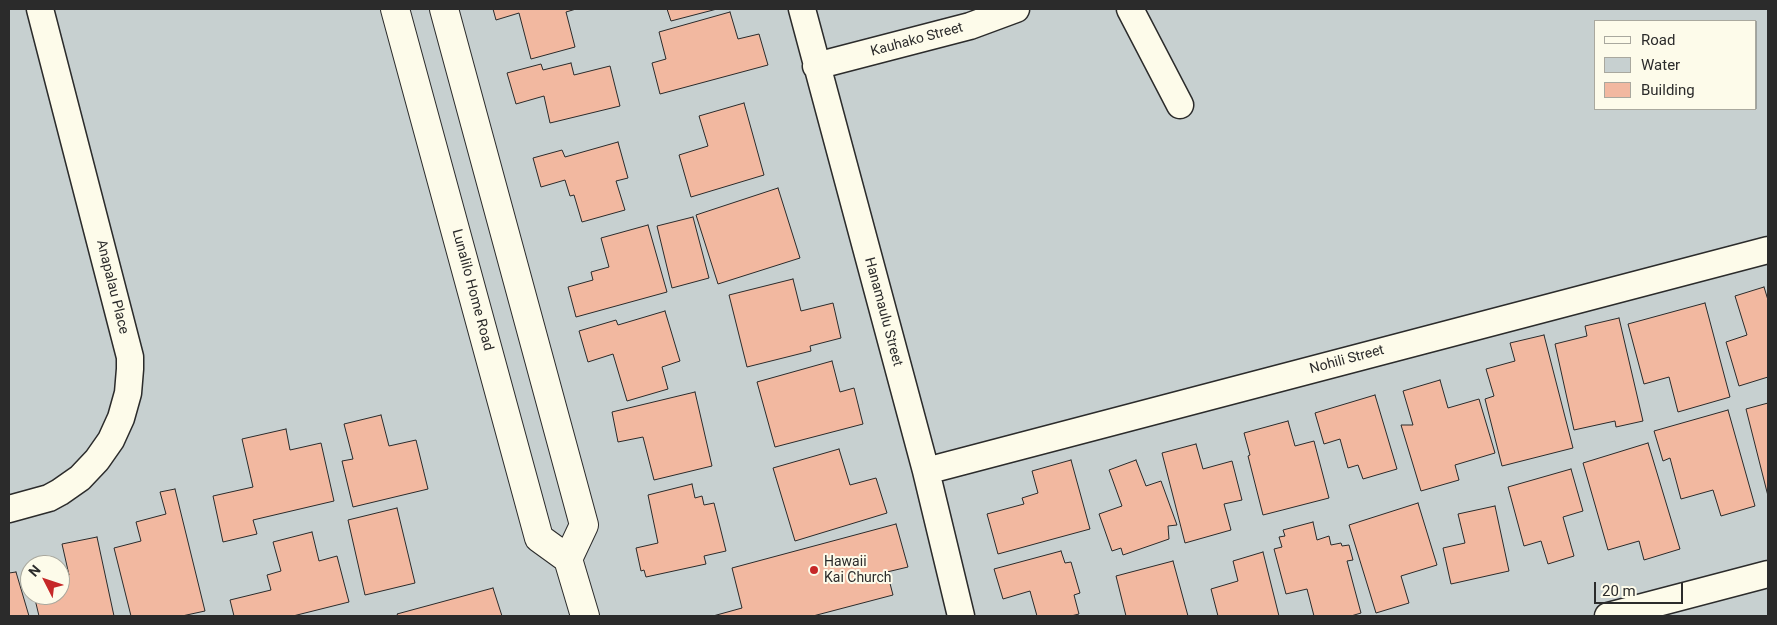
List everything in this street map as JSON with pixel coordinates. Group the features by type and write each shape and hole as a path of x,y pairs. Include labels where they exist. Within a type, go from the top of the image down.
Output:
{"main road":[{"name":"Lunalilo Home Road","path":"395,9 539,538 568,559"},
{"path":"444,9 584,525 568,559 585,616"}],"street":[{"name":"Anapalau Place","path":"9,509 49,498 60,492 80,478 97,460 111,440 121,418 128,394 130,369 130,357 40,9"},
{"name":"Hanamaulu Street","path":"802,9 926,471 961,616"},
{"name":"Kauhako Street","path":"816,66 970,26 1016,9"},
{"path":"1130,9 1180,105"},
{"name":"Nohili Street","path":"926,471 1768,250"},
{"path":"1608,616 1768,574"}],"water":[{"path":"9,9 1768,9 1768,616 9,616"}],"building":[{"path":"493,9 576,9 566,12 575,47 531,59 519,13 496,20"},
{"path":"667,9 717,9 671,21"},
{"path":"730,12 738,39 759,34 768,65 660,94 652,63 666,59 659,32"},
{"path":"571,63 574,75 610,66 620,106 550,123 544,96 516,104 507,73 541,64 543,70"},
{"path":"744,103 764,175 691,197 679,155 708,146 699,116"},
{"path":"618,142 628,178 616,181 625,210 582,222 574,195 570,196 565,180 541,187 533,158 562,150 565,157"},
{"path":"778,188 800,258 718,284 696,215"},
{"path":"693,217 709,278 672,288 657,226"},
{"path":"648,225 667,292 576,317 568,287 593,280 591,272 609,267 601,238"},
{"path":"793,279 801,311 833,303 841,338 810,346 811,351 747,367 729,295"},
{"path":"1764,287 1768,300 1768,377 1739,386 1726,342 1747,335 1735,296"},
{"path":"1705,303 1730,397 1678,412 1669,377 1644,384 1628,324"},
{"path":"665,311 680,361 662,367 668,389 627,401 613,354 588,362 579,331 616,320 618,325"},
{"path":"1619,318 1643,421 1616,427 1615,421 1574,430 1555,344 1587,336 1585,326"},
{"path":"1544,335 1573,448 1502,466 1485,399 1494,396 1486,369 1515,361 1510,343"},
{"path":"832,361 840,392 854,388 863,424 775,447 757,382"},
{"path":"1440,380 1448,408 1479,399 1495,453 1455,465 1459,480 1421,491 1401,425 1413,425 1403,391"},
{"path":"695,392 712,466 654,480 643,437 618,442 612,412"},
{"path":"1375,395 1397,469 1363,479 1358,465 1348,468 1340,439 1324,444 1315,413"},
{"path":"1768,403 1768,496 1746,409"},
{"path":"1728,410 1755,506 1721,516 1713,490 1681,499 1670,458 1663,461 1654,431"},
{"path":"381,415 389,446 416,440 428,489 353,507 342,461 353,459 344,424"},
{"path":"1288,421 1295,446 1314,441 1329,498 1263,515 1244,433"},
{"path":"286,429 290,450 321,443 334,501 253,520 257,534 223,542 213,496 253,487 242,439"},
{"path":"1648,443 1680,549 1644,560 1639,541 1608,550 1583,463"},
{"path":"1196,444 1203,469 1232,461 1242,500 1224,504 1231,530 1185,543 1162,453"},
{"path":"839,449 850,485 876,478 887,513 795,541 773,468"},
{"path":"1071,460 1090,529 998,554 987,514 1024,504 1022,498 1038,493 1032,471"},
{"path":"1136,460 1146,486 1161,481 1177,525 1168,526 1169,539 1123,555 1121,548 1112,551 1099,514 1122,506 1109,470"},
{"path":"1571,469 1583,511 1563,517 1574,556 1548,564 1541,541 1524,546 1508,487"},
{"path":"692,484 695,498 702,496 704,505 714,503 726,551 704,556 706,564 646,577 644,570 641,571 636,548 658,543 648,495"},
{"path":"175,489 205,611 182,616 131,616 114,548 141,541 136,522 166,514 160,492"},
{"path":"1418,503 1437,565 1401,576 1409,603 1376,613 1349,525"},
{"path":"1495,506 1509,571 1451,584 1443,548 1465,543 1458,514"},
{"path":"397,508 415,583 365,595 348,520"},
{"path":"1313,522 1317,540 1329,536 1331,545 1341,543 1342,546 1349,545 1353,560 1347,561 1361,613 1351,616 1314,616 1307,589 1286,594 1274,549 1282,547 1279,537 1285,536 1283,530"},
{"name":"Hawaii Kai Church","path":"896,524 908,567 887,572 893,595 813,616 713,616 742,608 732,568"},
{"path":"312,532 319,561 337,556 349,602 293,616 234,616 230,600 271,590 267,575 281,571 273,542"},
{"path":"97,537 114,616 39,616 36,605 70,605 70,555 64,555 62,544"},
{"path":"1061,551 1065,563 1071,562 1080,593 1074,595 1079,614 1071,616 1037,616 1030,591 1003,599 994,569"},
{"path":"1263,552 1279,616 1218,616 1211,589 1238,581 1233,561"},
{"path":"1173,561 1188,616 1126,616 1116,576"},
{"path":"16,572 20,586 20,605 26,605 29,616 9,616 9,573"},
{"path":"493,588 502,616 398,616 397,614"}],"place":[{"name":"Hawaii Kai Church","path":"814,570"}]}
